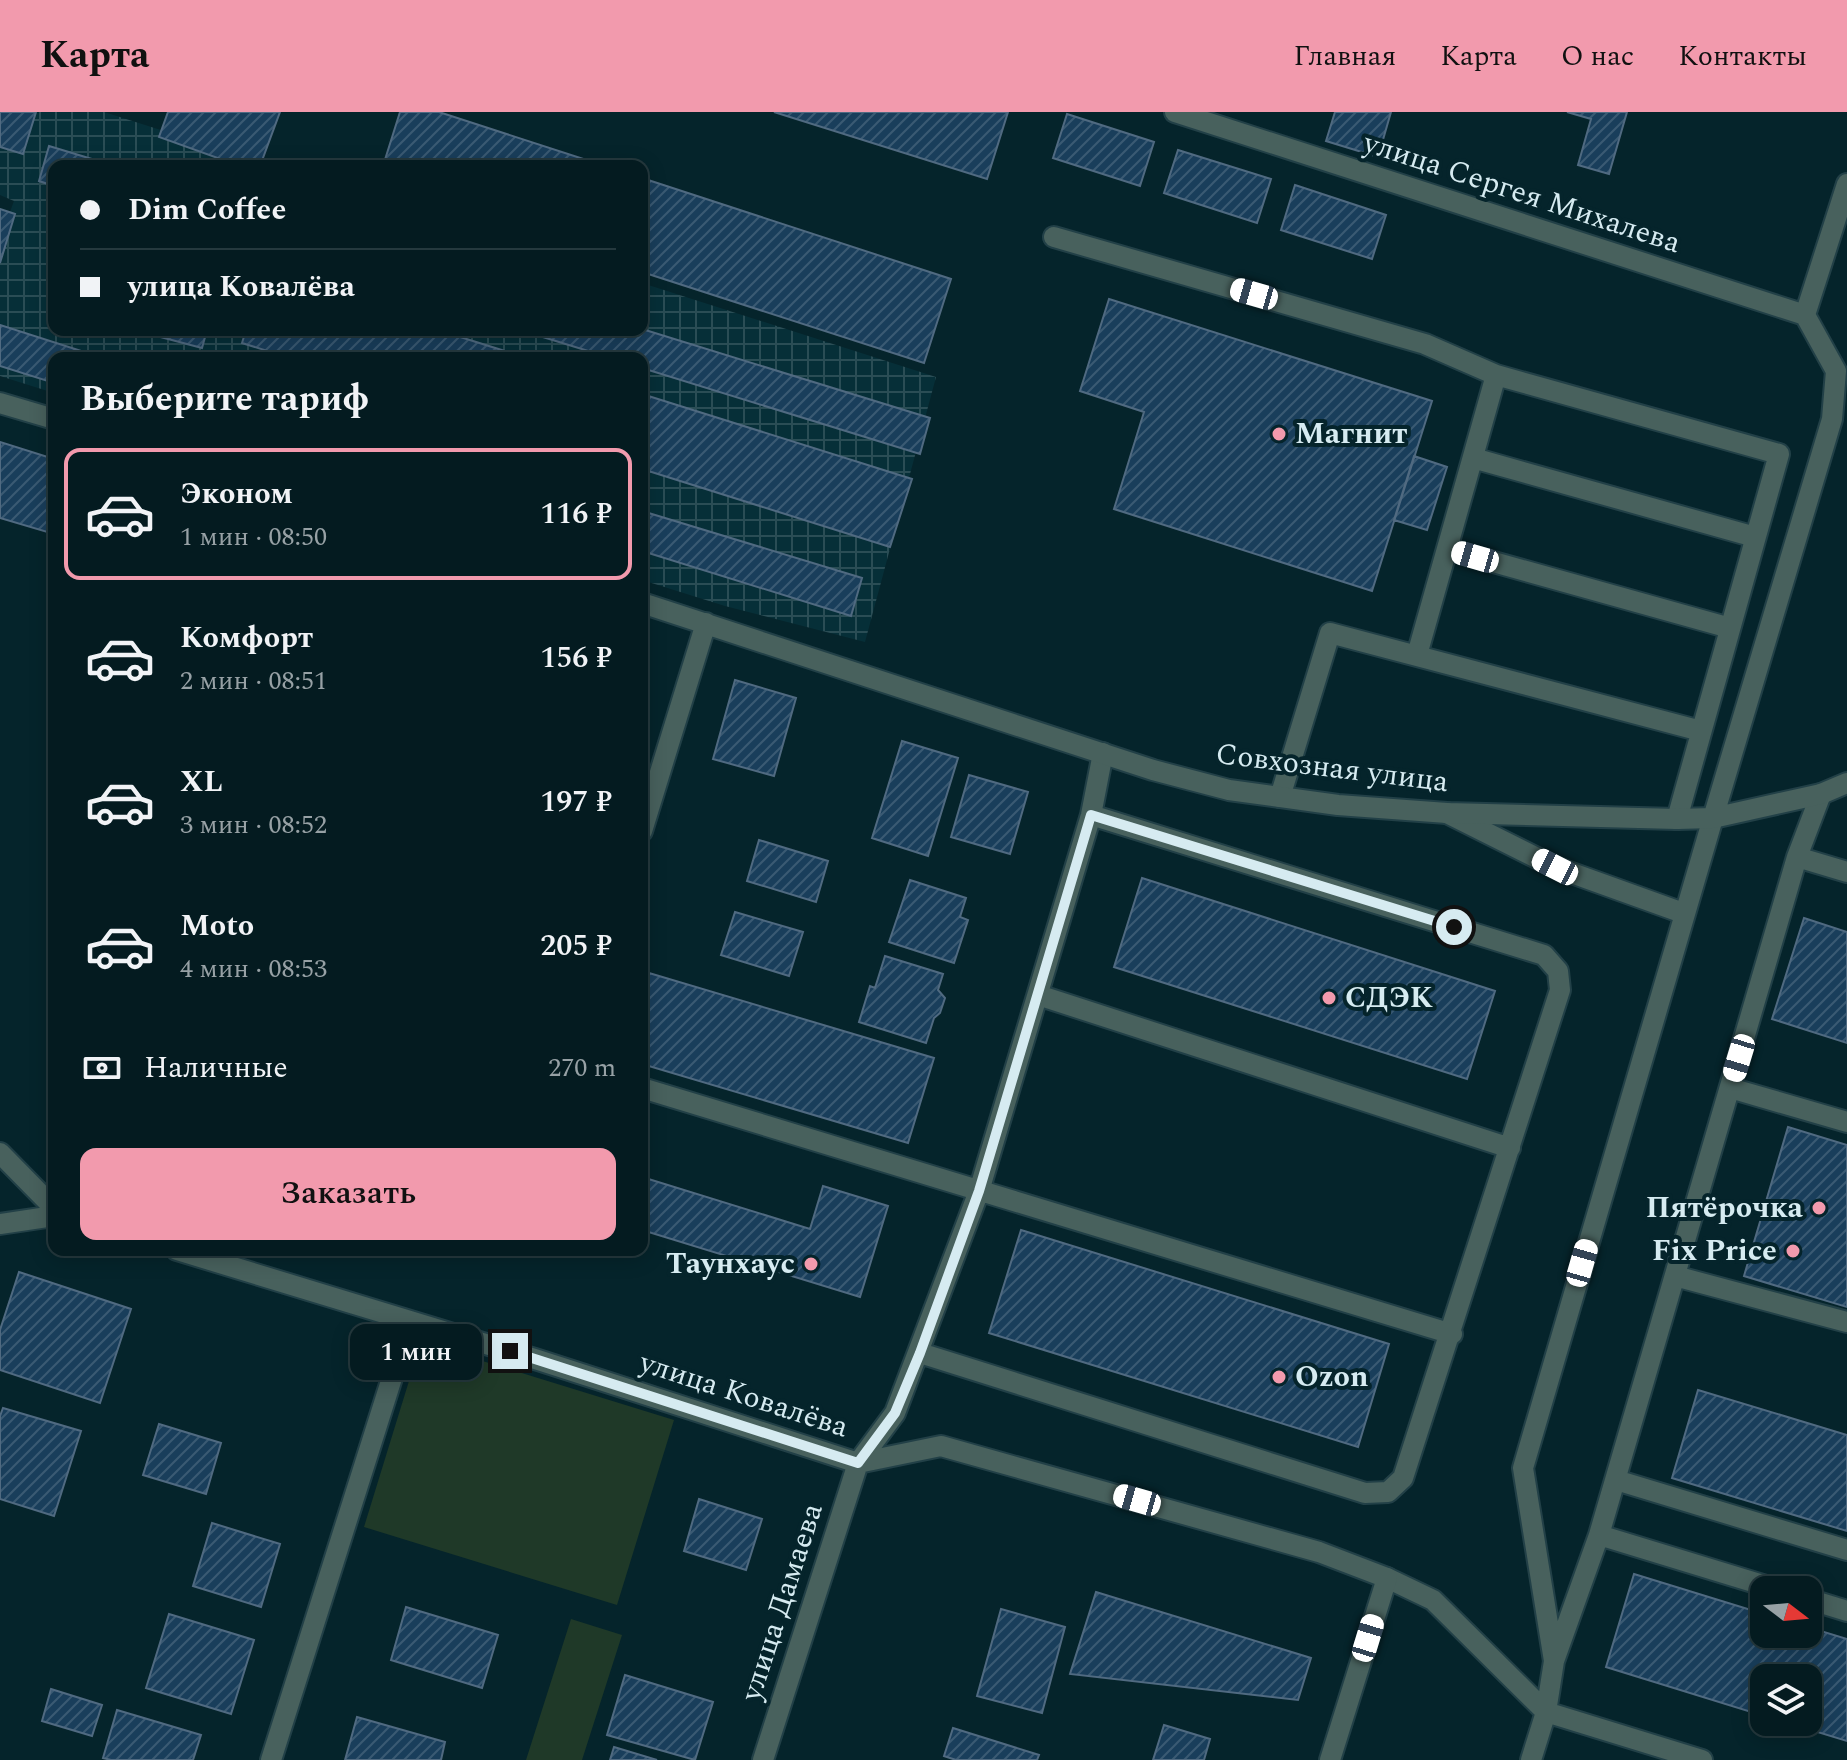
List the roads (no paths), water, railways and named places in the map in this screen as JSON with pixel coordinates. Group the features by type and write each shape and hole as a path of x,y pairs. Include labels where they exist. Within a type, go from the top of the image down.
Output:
{"street":[{"name":"улица Сергея Михалева","path":"1175,112 1805,315"},
{"path":"1554,1661 1523,1468 1683,913 1832,419 1836,371 1805,315 1847,184"},
{"path":"1054,237 1425,344 1496,375 1779,454 1677,819"},
{"path":"1417,655 1496,375"},
{"path":"0,403 48,417"},
{"path":"1473,458 1755,537"},
{"path":"1447,549 1730,628"},
{"name":"Совхозная улица","path":"648,605 1103,753 1229,790 1338,805 1447,813 1677,819 1713,818 1821,794 1847,783"},
{"path":"648,812 706,623"},
{"path":"1280,797 1330,633 1701,731"},
{"name":"улица Дамаева","path":"763,1760 858,1463 895,1413 979,1191 1091,815 1103,753"},
{"path":"1531,1760 1546,1712 1554,1661 1616,1480 1797,857 1821,794"},
{"path":"1447,813 1555,867 1683,913"},
{"path":"920,1353 1365,1493 1388,1492 1403,1478 1452,1334 1560,990 1558,971 1544,955 1091,815"},
{"path":"1797,857 1847,872"},
{"path":"1038,995 1510,1148"},
{"path":"1730,1088 1847,1122"},
{"path":"648,1090 1452,1334"},
{"path":"0,1153 48,1202"},
{"path":"0,1224 48,1217"},
{"name":"улица Ковалёва","path":"197,1256 858,1463 941,1446 1319,1552 1387,1578 1433,1600 1546,1712"},
{"path":"1675,1276 1847,1322"},
{"path":"271,1760 410,1321"},
{"path":"1616,1480 1847,1550"},
{"path":"1599,1535 1750,1581"},
{"path":"1330,1760 1387,1578"},
{"path":"1822,1603 1847,1611"},
{"path":"1546,1712 1702,1760"}],"place":[{"name":"Магнит","path":"1279,434"},
{"name":"СДЭК","path":"1329,998"},
{"name":"Пятёрочка","path":"1819,1208"},
{"name":"Fix Price","path":"1793,1251"},
{"name":"Таунхаус","path":"811,1264"},
{"name":"Ozon","path":"1279,1377"}]}
